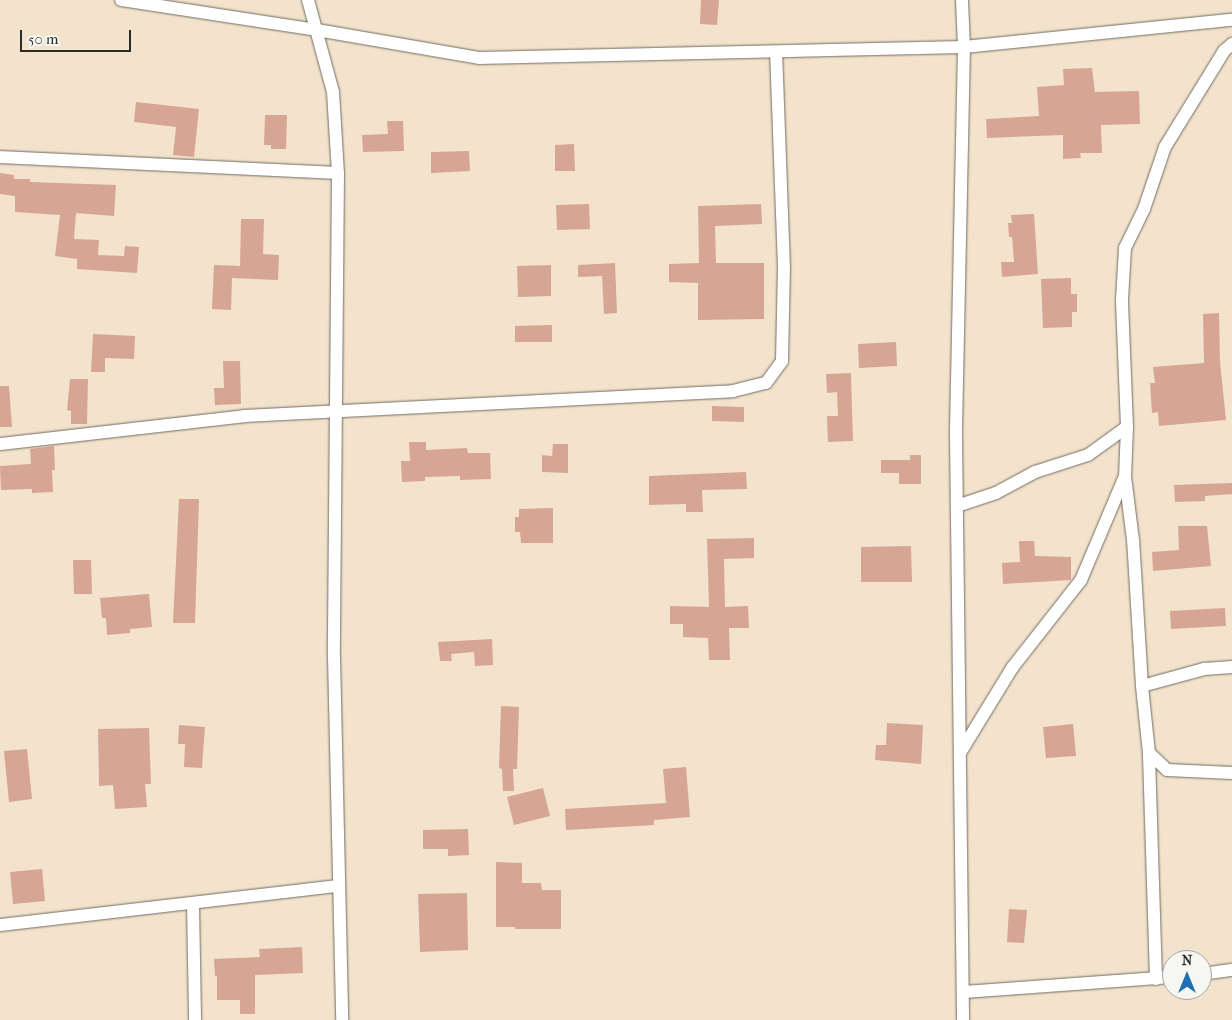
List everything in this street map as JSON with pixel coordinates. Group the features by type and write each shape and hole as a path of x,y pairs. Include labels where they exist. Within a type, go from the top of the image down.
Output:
{"street":[{"path":"121,0 317,30 479,58 964,47 1232,20"},
{"path":"308,0 334,92 338,173 334,657 342,1020"},
{"path":"962,0 964,47 956,436 963,1020"},
{"path":"1156,979 1149,753 1125,476 1127,427 1122,300 1125,248 1144,209 1165,147 1224,51 1232,44"},
{"path":"0,444 244,416 733,391 766,383 782,361 784,268 776,52"},
{"path":"0,157 338,173"},
{"path":"957,506 996,493 1036,472 1088,455 1127,427"},
{"path":"960,753 1012,668 1081,580 1125,476"},
{"path":"1142,686 1204,669 1232,667"},
{"path":"1149,753 1167,770 1232,773"},
{"path":"0,925 339,886"},
{"path":"193,903 195,1020"},
{"path":"1212,973 1232,970"},
{"path":"963,992 1162,978"}],"building":[{"path":"701,0 719,0 717,25 700,24"},
{"path":"1092,68 1095,92 1139,91 1140,124 1101,125 1102,153 1080,153 1081,158 1063,159 1063,135 987,138 986,119 1039,116 1037,87 1064,85 1063,69"},
{"path":"136,102 199,109 194,157 173,155 176,127 134,122"},
{"path":"265,115 287,115 286,149 271,149 271,145 264,145"},
{"path":"387,121 403,121 404,151 363,152 362,135 388,134"},
{"path":"574,144 575,171 555,171 555,145"},
{"path":"469,151 470,171 431,173 431,152"},
{"path":"0,173 14,175 14,179 30,179 30,182 116,185 114,216 76,213 74,239 99,240 98,255 124,256 125,246 139,247 137,273 77,269 77,259 55,256 60,215 15,212 15,196 0,194"},
{"path":"589,204 590,229 557,230 556,205"},
{"path":"761,204 762,224 715,226 716,263 764,263 764,319 698,320 698,283 669,282 669,264 699,263 698,206"},
{"path":"1034,214 1038,274 1002,277 1001,262 1014,262 1012,237 1009,237 1008,223 1012,223 1011,215"},
{"path":"241,219 264,219 263,254 279,255 278,280 232,278 231,310 212,309 214,265 240,266"},
{"path":"615,263 617,313 604,314 602,276 578,277 578,265"},
{"path":"551,265 551,296 518,297 517,266"},
{"path":"1071,278 1071,294 1077,294 1077,312 1072,312 1072,327 1043,328 1041,279"},
{"path":"1219,313 1220,362 1226,420 1159,426 1158,412 1152,413 1150,383 1155,383 1153,367 1204,363 1203,314"},
{"path":"552,325 552,342 515,342 515,326"},
{"path":"93,334 135,336 134,359 105,358 105,372 91,372"},
{"path":"896,342 897,366 859,368 858,344"},
{"path":"223,361 240,361 241,404 215,405 214,388 224,388"},
{"path":"851,373 853,441 828,442 827,416 838,416 837,392 827,393 826,374"},
{"path":"70,379 88,379 87,424 71,424 71,411 67,410"},
{"path":"0,386 9,386 12,427 0,427"},
{"path":"712,406 744,407 744,422 712,421"},
{"path":"409,442 426,442 426,450 467,448 468,453 490,453 491,479 460,480 460,476 425,477 425,481 402,482 401,461 410,461"},
{"path":"553,444 568,444 568,473 542,472 542,455 552,456"},
{"path":"54,446 55,470 52,470 53,492 32,493 32,489 1,490 0,466 31,464 30,449"},
{"path":"910,455 921,455 921,484 899,484 899,473 881,473 881,460 910,460"},
{"path":"746,472 747,489 702,490 703,512 686,512 686,504 649,505 649,476"},
{"path":"1232,483 1232,494 1205,496 1205,501 1175,502 1174,485"},
{"path":"179,499 199,499 195,623 173,623"},
{"path":"553,508 553,543 521,543 520,532 515,532 515,517 519,517 519,509"},
{"path":"1178,526 1207,526 1211,566 1153,571 1152,552 1179,550"},
{"path":"754,538 754,558 724,559 725,607 748,606 749,628 729,628 730,660 709,660 708,638 683,637 683,624 670,624 670,606 709,607 707,539"},
{"path":"1019,541 1034,541 1035,556 1071,557 1071,580 1003,584 1002,563 1020,562"},
{"path":"911,546 912,582 861,582 861,547"},
{"path":"73,560 91,560 92,594 74,594"},
{"path":"149,594 152,627 130,629 130,633 107,635 106,618 102,618 100,598"},
{"path":"1225,608 1226,626 1171,629 1170,611"},
{"path":"492,639 493,665 475,666 474,652 451,654 452,661 440,661 438,642"},
{"path":"501,706 519,707 517,769 513,769 514,791 503,791 502,769 499,768"},
{"path":"887,723 923,725 921,764 875,760 876,745 886,745"},
{"path":"1073,724 1076,756 1046,758 1043,727"},
{"path":"179,725 205,727 202,768 184,767 185,744 178,744"},
{"path":"149,728 151,784 145,784 147,807 115,809 113,785 99,786 98,729"},
{"path":"27,749 32,799 9,802 4,751"},
{"path":"686,767 690,817 654,820 654,825 566,830 565,809 666,803 663,769"},
{"path":"543,788 550,816 514,825 507,797"},
{"path":"468,829 469,855 448,856 448,849 423,849 423,830"},
{"path":"496,862 522,863 522,883 541,883 542,890 561,890 561,929 496,927"},
{"path":"42,869 45,901 13,904 10,872"},
{"path":"467,893 468,950 420,952 418,894"},
{"path":"1009,909 1027,910 1024,943 1007,942"},
{"path":"302,947 303,973 255,975 255,1014 240,1014 240,1000 217,1000 217,976 215,976 214,959 260,957 259,949"}]}
